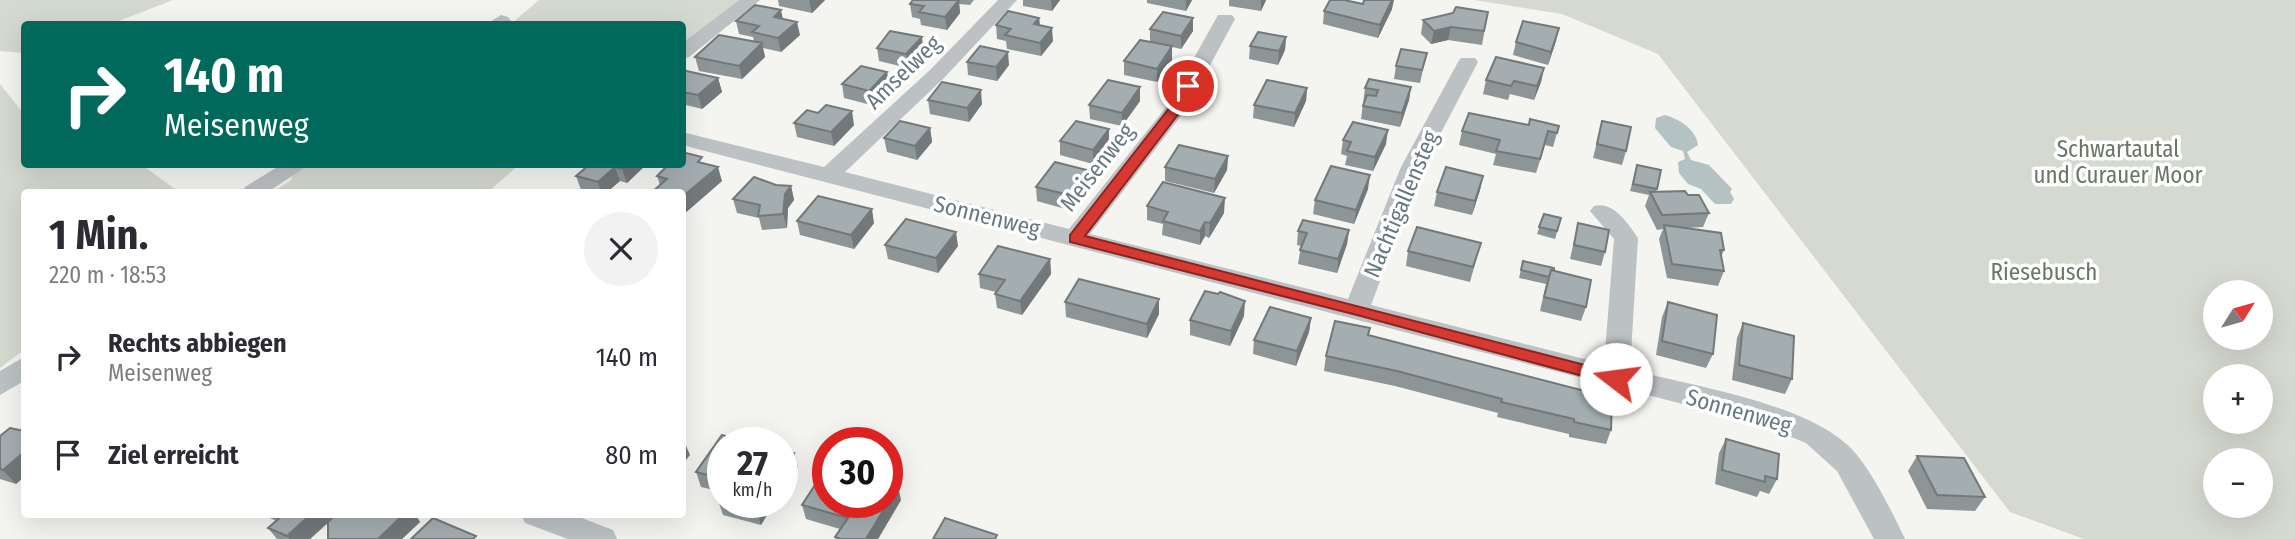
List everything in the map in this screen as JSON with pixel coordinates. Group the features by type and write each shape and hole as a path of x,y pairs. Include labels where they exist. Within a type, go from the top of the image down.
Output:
{"street":[{"path":"686,50 751,0"},
{"name":"Amselweg","path":"830,176 937,74 1008,0"},
{"name":"Meisenweg","path":"1075,238 1176,108 1225,19"},
{"name":"Nachtigallensteg","path":"1357,309 1412,167 1468,62"},
{"name":"Sonnenweg","path":"686,139 1357,309 1616,379 1766,415 1816,435 1847,463 1890,539"},
{"path":"258,189 292,168"},
{"path":"1602,211 1626,238 1616,379"},
{"path":"9,385 21,371"},
{"path":"547,518 602,539"}],"green space":[{"path":"0,0 173,0 119,21 21,21 21,53 0,51"},
{"path":"539,0 739,0 686,40 686,21 514,21"},
{"name":"Riesebusch","path":"1474,0 2295,0 2295,539 2084,539 2010,512 1658,54 1562,14"},
{"path":"0,84 21,110 21,168 146,168 175,189 21,189 21,352 0,368"},
{"path":"304,168 516,168 491,189 278,189 291,180 293,173"}],"shaded area":[{"path":"1665,115 1681,122 1694,134 1698,145 1687,152 1691,160 1709,165 1732,189 1730,192 1734,199 1731,204 1715,204 1701,189 1688,184 1679,173 1678,162 1685,159 1683,151 1671,147 1655,128 1656,118"}],"building":[{"path":"913,0 959,0 945,17 919,12 924,6 910,4"},
{"path":"1330,0 1363,4 1364,0 1392,0 1380,25 1324,11"},
{"path":"755,5 781,10 774,17 797,22 778,38 752,32 759,26 736,21"},
{"path":"1456,7 1488,12 1484,31 1451,27 1434,31 1423,20 1453,13"},
{"path":"1008,11 1039,18 1034,24 1052,28 1040,43 1005,35 1011,29 996,25"},
{"path":"1163,12 1193,18 1181,36 1150,29"},
{"path":"1523,21 1559,28 1551,52 1516,42"},
{"path":"890,31 922,37 906,54 877,48"},
{"path":"1258,32 1286,37 1279,51 1250,46"},
{"path":"719,35 762,43 739,66 695,57"},
{"path":"1140,40 1172,46 1157,69 1124,61"},
{"path":"980,46 1008,52 996,67 967,62"},
{"path":"1401,49 1427,53 1422,70 1396,66"},
{"path":"1496,57 1544,68 1537,86 1514,81 1511,86 1486,80"},
{"path":"861,66 887,72 869,91 842,84"},
{"path":"686,71 718,78 698,95 686,93"},
{"path":"1369,79 1411,87 1402,113 1363,106 1367,95 1376,96 1378,90 1365,88"},
{"path":"1108,80 1140,87 1122,113 1089,105"},
{"path":"1267,80 1307,88 1295,113 1254,105"},
{"path":"942,82 981,90 967,108 928,100"},
{"path":"826,105 852,111 831,132 794,123 807,110 818,113"},
{"path":"1469,113 1529,125 1530,119 1559,126 1557,133 1548,131 1540,159 1496,151 1500,140 1462,131"},
{"path":"900,121 930,128 915,146 884,138"},
{"path":"1076,121 1109,129 1093,150 1060,141"},
{"path":"1602,121 1631,127 1626,151 1597,144"},
{"path":"1353,122 1388,130 1375,157 1347,151 1351,142 1343,140"},
{"path":"1179,145 1228,156 1215,179 1165,167"},
{"path":"686,153 702,157 698,162 718,167 686,194 686,189 655,189 667,179 657,176 665,168 686,168"},
{"path":"1055,162 1087,170 1069,195 1036,187"},
{"path":"1637,165 1661,170 1657,189 1633,184"},
{"path":"1331,166 1370,175 1356,210 1315,200"},
{"path":"1446,167 1483,176 1475,201 1437,192"},
{"path":"585,168 614,168 598,182 576,176"},
{"path":"754,177 776,185 791,186 785,194 783,214 758,216 760,205 733,199"},
{"path":"1163,182 1225,198 1210,223 1205,222 1200,231 1163,221 1168,212 1147,206"},
{"path":"1685,191 1688,195 1699,195 1709,213 1662,215 1650,192"},
{"path":"818,196 872,209 851,235 797,221"},
{"path":"1544,214 1561,218 1557,231 1539,227"},
{"path":"906,219 956,232 936,258 885,245"},
{"path":"1303,220 1349,230 1338,259 1300,250 1307,233 1298,231"},
{"path":"1578,223 1609,230 1605,252 1574,245"},
{"path":"1664,225 1721,233 1724,250 1720,250 1724,271 1672,264"},
{"path":"1417,227 1481,243 1473,267 1408,251"},
{"path":"998,246 1050,259 1020,301 995,294 1005,280 979,274"},
{"path":"1523,261 1554,270 1551,270 1549,277 1521,270"},
{"path":"1551,270 1591,280 1586,307 1544,297"},
{"path":"1079,279 1159,299 1147,324 1065,302"},
{"path":"1205,291 1218,294 1220,292 1245,301 1231,331 1190,320"},
{"path":"1668,302 1717,315 1713,354 1662,341"},
{"path":"1270,307 1311,318 1297,351 1254,340"},
{"path":"1335,321 1370,328 1368,335 1612,398 1611,430 1501,402 1502,399 1397,371 1326,356"},
{"path":"1743,323 1794,336 1792,379 1739,365"},
{"path":"10,428 21,430 21,455 3,470 0,469 0,436"},
{"path":"1726,439 1779,454 1777,479 1765,476 1765,482 1722,470"},
{"path":"707,456 707,475 696,472"},
{"path":"1917,456 1964,458 1985,497 1937,495"},
{"path":"812,490 812,508 802,505"},
{"path":"280,518 307,518 287,536 268,528"},
{"path":"332,518 400,518 378,539 328,539 328,522"},
{"path":"433,518 476,536 473,539 411,539"},
{"path":"848,518 879,518 866,539 835,537"},
{"path":"945,518 997,535 995,539 933,539"}],"route":[{"path":"1188,86 1176,108 1075,238 1357,309 1616,379"}],"park label":[{"name":"Schwartautal und Curauer Moor","path":"2118,162"}]}
